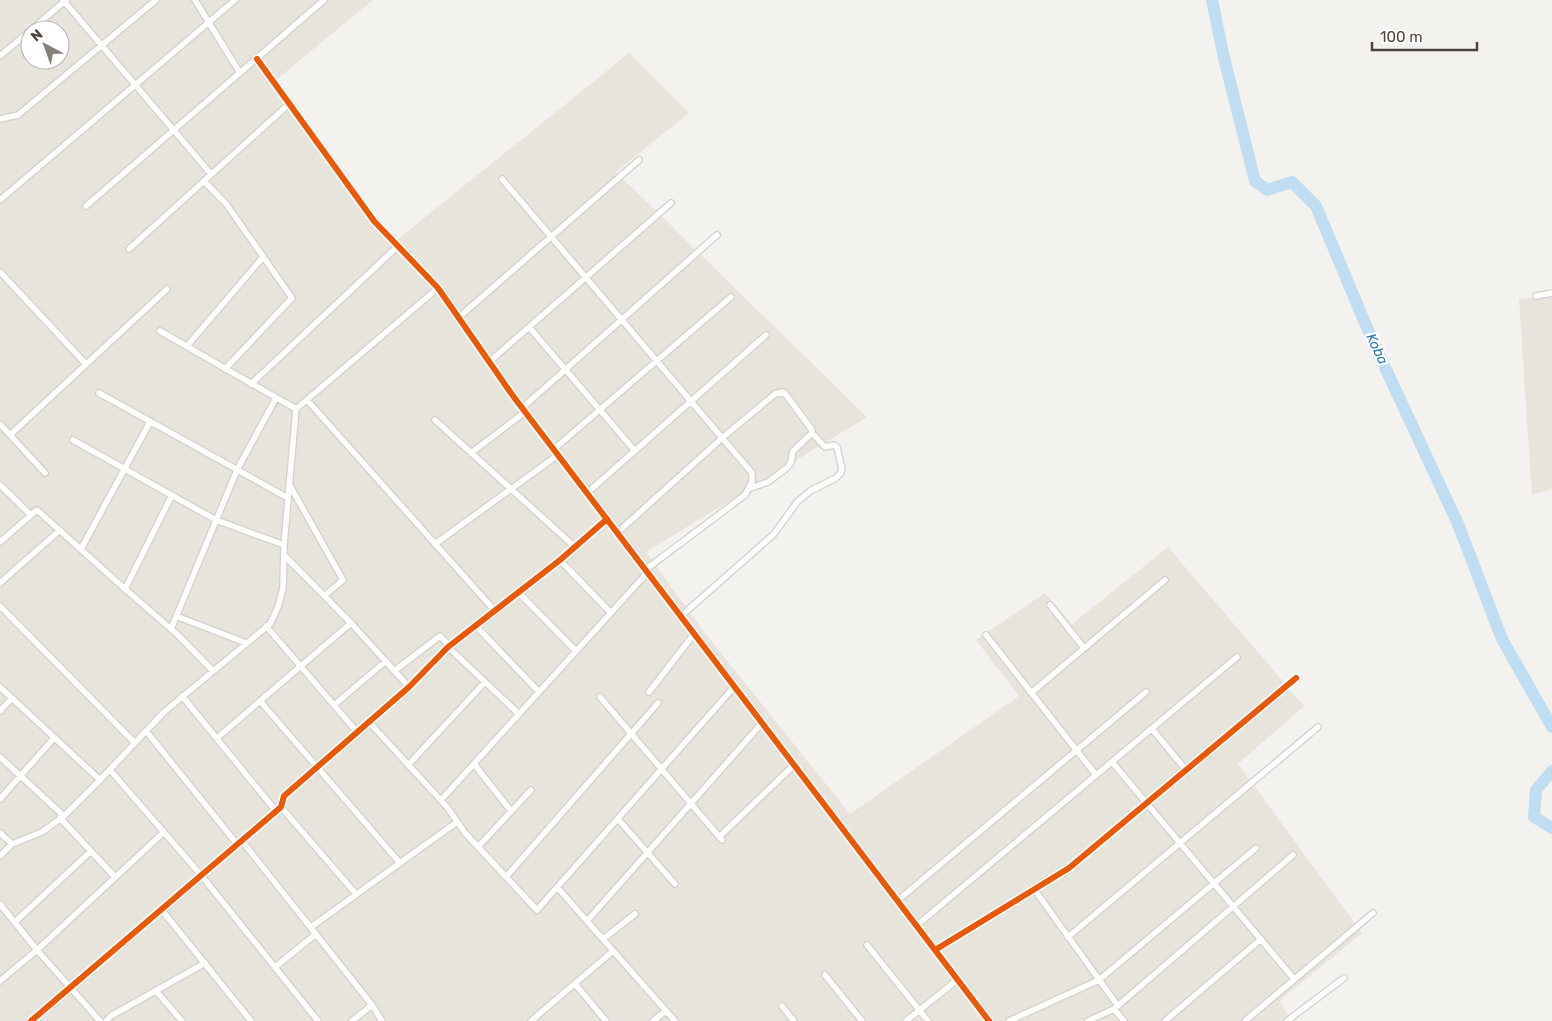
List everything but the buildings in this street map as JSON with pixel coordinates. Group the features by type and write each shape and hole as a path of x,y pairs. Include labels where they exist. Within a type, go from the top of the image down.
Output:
{"street":[{"path":"0,119 18,115 156,0"},
{"path":"196,0 240,73"},
{"path":"0,200 235,0"},
{"path":"86,206 324,0"},
{"path":"42,20 64,1 212,174"},
{"path":"0,56 20,39"},
{"path":"256,59 374,221 438,288 524,410 989,1021"},
{"path":"129,249 289,104"},
{"path":"458,318 640,160"},
{"path":"440,800 611,613 646,571 745,496 751,488 752,473 502,179"},
{"path":"204,181 227,205 292,298 225,368"},
{"path":"489,362 671,203"},
{"path":"471,453 524,410 565,369 717,235"},
{"path":"251,384 398,246"},
{"path":"186,346 263,257"},
{"path":"0,272 86,364"},
{"path":"0,856 12,844 42,832 62,817 110,770 164,712 270,624 278,607 283,588 284,546 296,409 438,288"},
{"path":"10,435 168,289"},
{"path":"1536,296 1552,293"},
{"path":"435,544 510,489 556,452 600,410 731,297"},
{"path":"529,327 635,451"},
{"path":"160,331 296,409"},
{"path":"587,493 766,335"},
{"path":"617,533 722,438 778,392 783,392 788,396 812,430 812,433 825,447 834,445 838,447 842,469 840,474 836,478 810,491 797,502 774,534 681,616"},
{"path":"99,394 288,498"},
{"path":"171,629 237,470 276,398"},
{"path":"307,400 495,611"},
{"path":"435,420 575,547"},
{"path":"80,549 150,422"},
{"path":"0,424 45,473"},
{"path":"751,488 768,482 788,467 793,450 812,433"},
{"path":"73,440 216,520 284,546"},
{"path":"0,484 31,515"},
{"path":"289,484 344,580 324,596"},
{"path":"125,589 172,495"},
{"path":"0,542 37,510 171,629 213,671"},
{"path":"31,1021 279,809 284,796 410,687 449,647 560,560 606,519"},
{"path":"0,583 60,530"},
{"path":"284,555 351,623 410,687"},
{"path":"560,560 611,613"},
{"path":"1031,693 1165,580"},
{"path":"518,592 576,651"},
{"path":"1050,605 1084,648"},
{"path":"0,606 135,743"},
{"path":"176,616 246,643"},
{"path":"217,738 351,623"},
{"path":"266,626 358,732"},
{"path":"476,626 539,692"},
{"path":"649,692 694,634"},
{"path":"986,635 1096,776"},
{"path":"394,671 440,636 449,647 519,714"},
{"path":"916,926 1237,657"},
{"path":"334,705 386,661"},
{"path":"935,950 1069,868 1296,678"},
{"path":"408,765 485,682"},
{"path":"0,687 100,780"},
{"path":"369,722 440,800 478,847 538,910 734,687"},
{"path":"897,901 1146,692"},
{"path":"182,696 279,809 356,894"},
{"path":"600,697 720,838 794,765"},
{"path":"0,711 12,698"},
{"path":"260,701 400,863"},
{"path":"506,877 658,703"},
{"path":"586,921 762,723"},
{"path":"1068,937 1318,727"},
{"path":"1152,729 1186,770"},
{"path":"146,732 316,934 372,1005 382,1021"},
{"path":"0,799 54,738"},
{"path":"0,758 62,817 115,877"},
{"path":"1112,762 1294,979"},
{"path":"474,764 511,811"},
{"path":"110,770 201,875 318,1021"},
{"path":"478,847 531,790"},
{"path":"618,818 675,884"},
{"path":"310,927 457,822"},
{"path":"1,979 36,950 164,832"},
{"path":"0,833 12,844"},
{"path":"1009,1021 1099,980 1256,848"},
{"path":"14,922 91,851"},
{"path":"1088,1021 1116,1008 1293,854"},
{"path":"557,887 675,1021"},
{"path":"1034,889 1099,980 1124,1021"},
{"path":"0,904 36,950 100,1021"},
{"path":"162,909 250,1021"},
{"path":"1245,1021 1373,913"},
{"path":"603,939 635,914"},
{"path":"275,968 316,934"},
{"path":"1165,1021 1261,939"},
{"path":"867,945 928,1021"},
{"path":"535,1020 613,951"},
{"path":"111,1019 205,964"},
{"path":"825,975 862,1021"},
{"path":"1288,1021 1344,978"},
{"path":"906,1021 957,980"},
{"path":"574,984 606,1021"},
{"path":"156,991 182,1021"},
{"path":"352,1021 372,1005"},
{"path":"782,1006 794,1021"},
{"path":"653,1021 666,1011"}],"shaded area":[{"path":"0,0 373,0 270,85 393,243 629,53 689,113 616,172 867,417 646,552 705,633 850,814 1019,696 976,640 1045,593 1072,624 1168,547 1304,706 1238,764 1362,933 1280,1000 1290,1021 0,1021"},
{"path":"1552,295 1552,489 1532,495 1519,299"}],"waterway":[{"name":"Koba","path":"1212,0 1224,58 1255,181 1267,190 1292,182 1316,206 1370,335 1458,524 1502,639 1552,727"},
{"name":"Koba","path":"1552,771 1536,790 1534,817 1552,828"}],"cycle path":[{"path":"257,59 374,221 438,288 513,396 989,1021"},
{"path":"31,1021 281,807 284,796 409,687 448,647 560,560 607,519"},
{"path":"935,950 1069,868 1296,678"}]}
